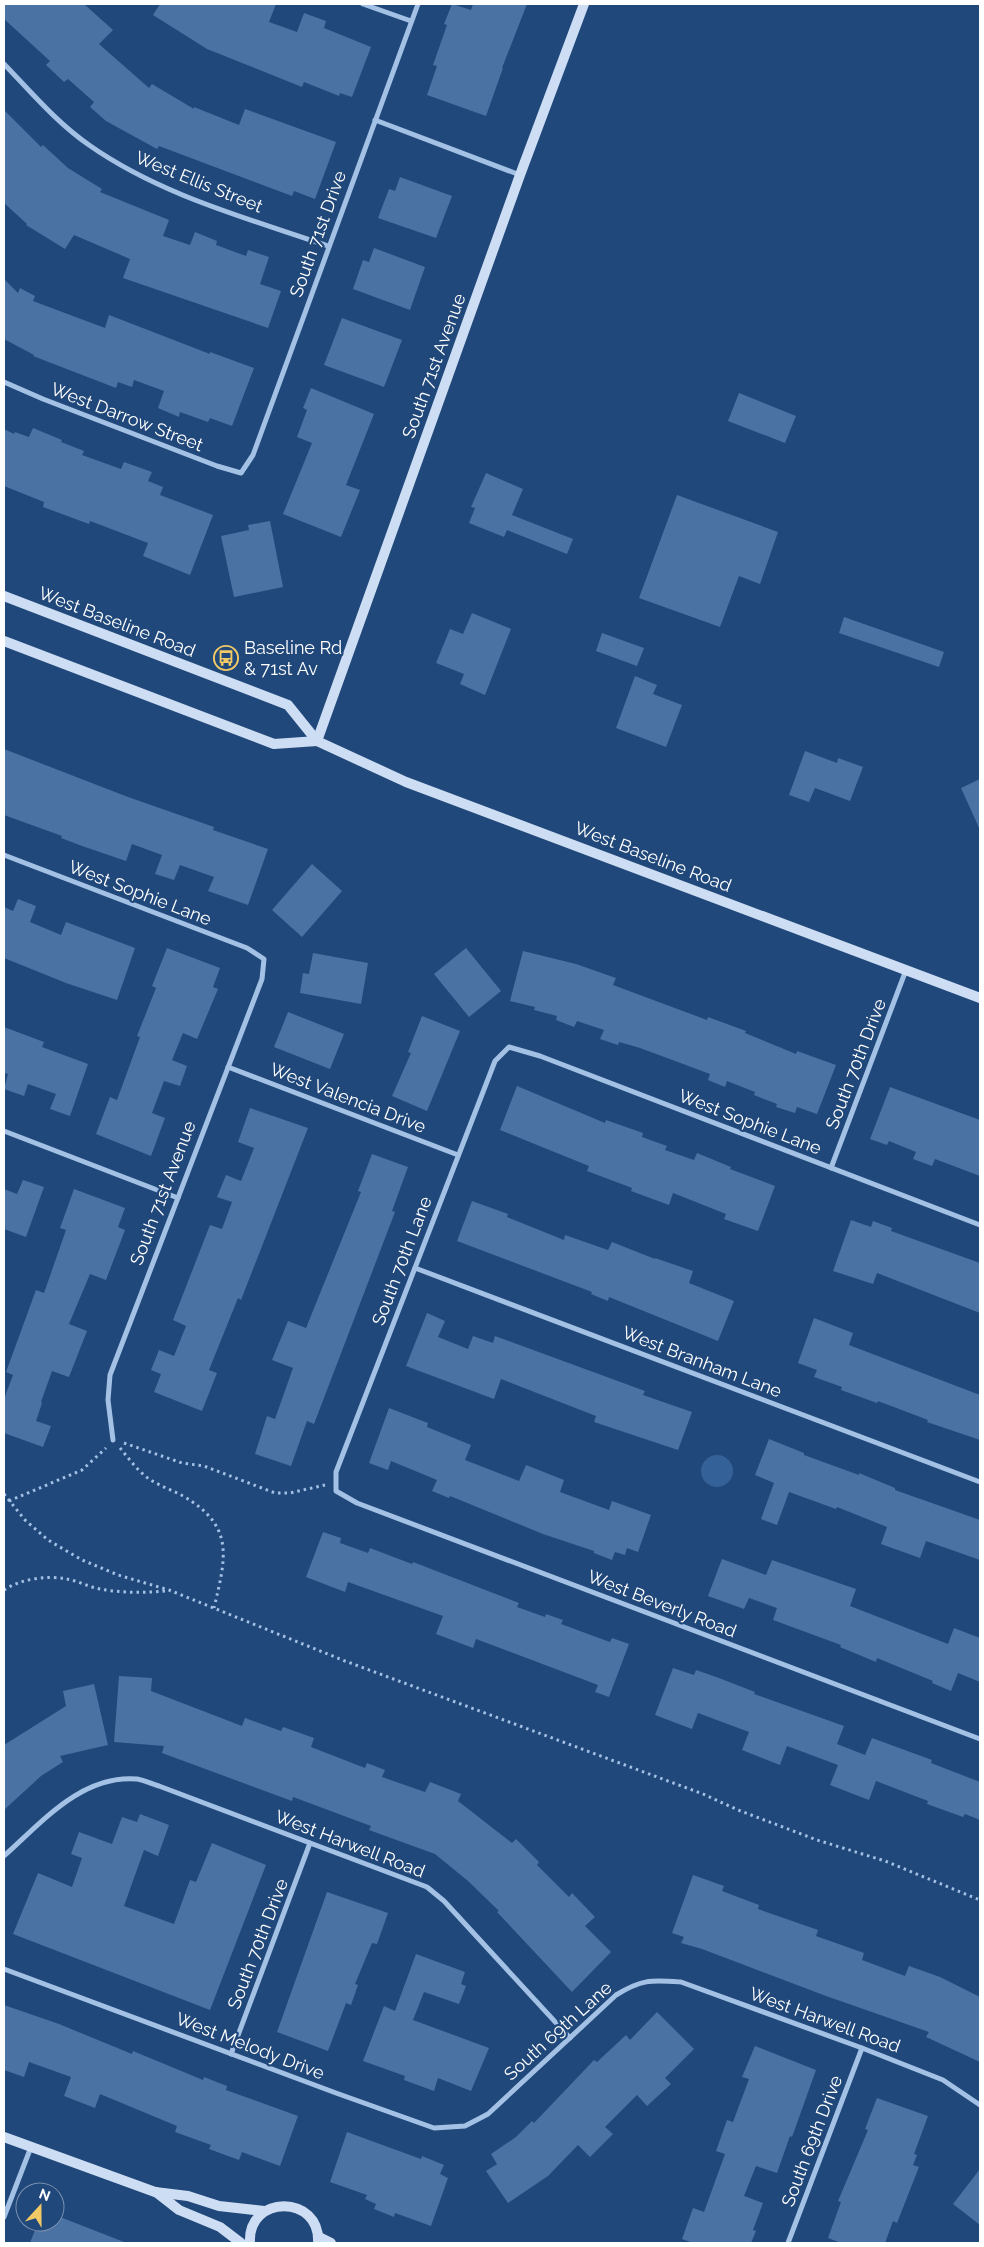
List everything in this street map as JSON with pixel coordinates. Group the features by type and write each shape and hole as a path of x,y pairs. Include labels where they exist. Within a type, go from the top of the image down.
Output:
{"main road":[{"name":"South 71st Avenue","path":"317,741 520,175 584,4"},
{"name":"West Baseline Road","path":"4,596 288,705 317,741 413,784 980,998"},
{"name":"West Baseline Road","path":"4,641 274,744 317,741"},
{"path":"4,2137 155,2192 188,2196 219,2206 264,2211"},
{"path":"155,2192 179,2210 220,2227 241,2243"},
{"path":"250,2243 250,2230 256,2219 264,2211 275,2206 287,2206 298,2209 308,2216 315,2226 318,2240 331,2243"}],"street":[{"path":"363,4 411,21"},
{"name":"South 71st Drive","path":"241,473 253,455 418,4"},
{"name":"West Ellis Street","path":"4,64 62,123 89,145 121,165 176,192 328,246"},
{"path":"375,120 520,175"},
{"name":"West Darrow Street","path":"4,382 217,466 241,473"},
{"name":"West Sophie Lane","path":"4,855 247,948 264,959"},
{"name":"South 71st Avenue","path":"114,1440 108,1400 110,1375 262,979 264,959"},
{"name":"South 70th Drive","path":"831,1168 906,970"},
{"name":"West Sophie Lane","path":"509,1047 540,1056 980,1225"},
{"name":"South 70th Lane","path":"336,1491 336,1472 458,1155 495,1061 509,1047"},
{"name":"West Valencia Drive","path":"228,1067 458,1155"},
{"path":"4,1131 178,1198"},
{"name":"West Branham Lane","path":"415,1268 980,1482"},
{"name":"West Beverly Road","path":"336,1491 357,1503 980,1739"},
{"name":"West Harwell Road","path":"4,1856 72,1797 94,1785 115,1780 138,1779 427,1888 444,1901 570,2038"},
{"name":"South 70th Drive","path":"231,2054 310,1843"},
{"name":"West Melody Drive","path":"4,1969 434,2128 465,2126 488,2114"},
{"name":"West Harwell Road","path":"654,1980 681,1982 862,2048 943,2080 980,2104"},
{"name":"South 69th Lane","path":"488,2114 616,1995 635,1983 654,1980"},
{"name":"South 69th Drive","path":"788,2243 862,2048"},
{"path":"4,2217 31,2148"}],"path":[{"path":"114,1440 182,1463 204,1466 275,1492 290,1493 336,1482"},
{"path":"10,1502 82,1470 114,1440"},
{"path":"114,1440 148,1479 180,1495 206,1512 220,1532 224,1556 222,1575 214,1608"},
{"path":"4,1494 25,1520 48,1540 82,1560 118,1575 169,1590 345,1661 703,1794 738,1810 817,1840 885,1861 980,1900"},
{"path":"4,1590 30,1580 51,1578 67,1579 100,1589 129,1592 169,1590"}],"shaded area":[{"path":"717,1455 729,1459 733,1471 729,1483 717,1487 705,1483 701,1471 705,1459"}],"building":[{"path":"4,4 84,4 113,30 99,44 149,88 152,84 194,109 194,107 239,125 245,109 336,142 315,199 294,191 292,196 159,146 157,149 106,121 90,107 94,102 68,79 64,82 46,65 50,61 4,19"},
{"path":"160,4 276,4 269,22 297,32 304,13 326,21 324,28 371,47 352,97 340,93 339,96 304,82 302,87 207,49 153,15"},
{"path":"452,4 471,10 473,4 527,4 486,116 427,95 437,66 433,65 447,25 444,24"},
{"path":"4,110 41,147 43,145 68,168 102,189 100,192 169,220 163,236 190,245 195,232 217,241 216,245 246,256 248,250 269,257 260,284 281,291 268,328 123,278 130,259 74,235 65,249 26,225 4,203"},
{"path":"400,177 452,196 436,238 378,218 389,189 395,191"},
{"path":"374,248 425,267 410,310 353,289 363,260 369,262"},
{"path":"4,279 18,293 20,288 35,296 33,301 105,328 109,315 210,354 210,352 254,368 232,426 210,418 208,422 180,412 179,417 158,408 164,391 134,380 132,387 118,382 116,388 33,356 4,339"},
{"path":"342,318 402,340 384,387 324,365"},
{"path":"311,388 374,414 346,485 360,490 341,537 283,514 312,443 297,437 307,410 303,408"},
{"path":"739,393 796,416 785,443 728,421"},
{"path":"33,428 84,451 82,455 121,469 124,462 152,472 148,481 163,487 160,495 213,515 190,575 143,556 148,543 90,521 89,524 43,507 44,502 4,486 4,429 14,434 15,432 29,437"},
{"path":"486,473 523,489 512,515 573,539 567,554 507,530 504,537 469,523 475,508 471,507"},
{"path":"677,495 778,532 760,584 739,576 720,627 639,598"},
{"path":"270,521 283,587 234,597 221,536 249,530 248,525"},
{"path":"472,613 511,629 485,695 460,684 464,674 436,663 450,629 463,634"},
{"path":"844,617 944,652 939,667 839,633"},
{"path":"602,633 644,648 637,666 596,651"},
{"path":"635,676 657,685 653,694 682,705 666,747 616,728"},
{"path":"4,749 128,797 214,827 213,830 268,849 248,905 208,891 214,877 180,865 174,880 155,874 162,855 132,844 126,861 4,815"},
{"path":"805,751 837,763 838,758 863,767 850,801 815,788 809,802 789,795"},
{"path":"980,779 980,830 961,788"},
{"path":"312,864 342,891 302,937 272,910"},
{"path":"18,899 36,906 30,922 61,935 66,922 135,948 117,1000 66,983 4,958 4,907 13,911"},
{"path":"167,948 220,968 213,987 218,989 197,1039 183,1033 172,1060 187,1066 180,1086 164,1081 152,1113 165,1118 151,1156 96,1134 110,1097 117,1100 140,1037 137,1036 156,988 152,986"},
{"path":"466,948 501,991 469,1017 434,974"},
{"path":"523,951 576,964 616,978 613,985 707,1020 708,1017 746,1031 745,1033 796,1054 797,1051 836,1065 817,1114 797,1107 795,1113 776,1107 777,1104 754,1095 755,1092 727,1081 725,1087 708,1080 710,1074 640,1048 619,1042 618,1045 600,1039 604,1030 577,1021 574,1027 556,1020 557,1016 534,1010 535,1007 510,1001"},
{"path":"313,953 368,963 361,1004 300,993 303,973 309,974"},
{"path":"288,1012 344,1034 330,1069 274,1047"},
{"path":"422,1016 460,1031 427,1111 392,1096 411,1053 408,1052"},
{"path":"4,1027 44,1042 42,1047 88,1064 70,1116 50,1109 56,1094 28,1084 24,1096 4,1089 8,1074 4,1073"},
{"path":"517,1086 605,1123 606,1120 643,1133 642,1137 667,1146 665,1150 694,1160 697,1153 731,1167 730,1169 775,1186 758,1231 724,1219 726,1214 673,1193 669,1205 631,1191 632,1188 587,1171 589,1166 500,1130"},
{"path":"890,1087 980,1120 980,1176 935,1159 932,1166 913,1159 916,1152 889,1141 887,1145 870,1139"},
{"path":"250,1108 308,1128 241,1300 238,1298 209,1370 217,1373 202,1411 154,1392 161,1374 151,1370 159,1350 174,1356 186,1326 173,1320 210,1225 222,1229 232,1202 217,1197 226,1175 241,1181 254,1148 238,1142"},
{"path":"372,1154 408,1167 392,1211 395,1212 314,1424 307,1421 291,1466 255,1454 267,1416 275,1419 293,1368 272,1360 288,1321 306,1328 361,1192 358,1191"},
{"path":"23,1180 44,1187 26,1237 4,1229 4,1189 17,1194"},
{"path":"74,1189 125,1208 118,1227 125,1230 106,1280 90,1274 69,1324 87,1331 69,1377 52,1371 36,1421 51,1426 43,1447 4,1433 4,1399 13,1375 6,1372 36,1290 44,1293 66,1230 60,1228"},
{"path":"472,1201 508,1214 507,1217 564,1240 565,1235 608,1250 612,1242 655,1259 693,1271 689,1283 734,1301 718,1341 609,1297 608,1301 591,1294 592,1292 457,1241"},
{"path":"851,1220 871,1227 873,1221 892,1228 891,1231 980,1263 980,1313 877,1273 873,1284 833,1271"},
{"path":"427,1313 445,1321 438,1337 468,1349 473,1336 493,1343 495,1336 645,1391 643,1395 692,1412 678,1450 594,1422 596,1416 501,1379 494,1399 406,1366"},
{"path":"814,1318 853,1333 849,1345 980,1395 980,1440 927,1422 928,1420 878,1401 877,1403 841,1390 842,1387 814,1377 817,1370 798,1363"},
{"path":"389,1408 428,1423 427,1427 471,1445 465,1460 519,1481 526,1465 564,1480 560,1492 609,1510 612,1501 651,1515 638,1552 627,1548 625,1555 615,1552 612,1560 594,1553 594,1551 543,1534 450,1496 449,1498 432,1491 437,1480 391,1461 388,1470 369,1463"},
{"path":"769,1439 804,1453 804,1455 859,1475 859,1473 895,1488 895,1490 980,1520 980,1560 926,1541 920,1558 881,1544 887,1527 837,1507 836,1509 789,1492 777,1525 761,1519 774,1483 755,1475"},
{"path":"323,1532 341,1538 340,1543 368,1553 370,1548 412,1564 413,1562 519,1603 517,1607 545,1617 546,1614 563,1620 561,1624 588,1634 610,1642 612,1638 629,1644 609,1697 595,1692 598,1685 476,1639 473,1648 436,1634 443,1616 348,1582 345,1592 306,1577"},
{"path":"722,1559 766,1575 772,1560 856,1589 850,1606 948,1644 954,1628 980,1638 980,1682 958,1673 951,1691 932,1683 933,1681 877,1658 876,1662 840,1647 841,1645 773,1620 777,1608 749,1598 744,1609 708,1596"},
{"path":"673,1668 694,1675 696,1670 755,1692 754,1694 844,1726 837,1744 865,1755 872,1738 932,1760 931,1763 980,1782 980,1820 965,1814 963,1817 927,1804 928,1801 876,1781 869,1800 830,1785 838,1765 787,1746 780,1765 742,1750 749,1732 698,1713 692,1729 655,1715"},
{"path":"119,1676 152,1678 151,1691 242,1726 245,1718 281,1731 283,1727 314,1738 311,1747 365,1768 367,1763 385,1770 382,1777 425,1792 430,1782 461,1794 458,1801 512,1843 516,1839 539,1862 537,1865 569,1897 572,1893 595,1917 585,1926 611,1952 572,1992 497,1912 499,1911 468,1881 435,1854 369,1830 371,1826 293,1797 292,1801 162,1753 164,1746 114,1742"},
{"path":"94,1684 108,1745 60,1756 63,1762 41,1776 4,1810 4,1745 66,1706 63,1691"},
{"path":"140,1814 169,1825 158,1856 144,1850 124,1906 174,1924 190,1880 196,1882 212,1843 266,1865 210,2010 13,1934 38,1873 72,1887 82,1858 71,1854 79,1832 112,1844 122,1817 137,1822"},
{"path":"693,1875 724,1886 722,1891 759,1905 758,1909 818,1930 816,1936 864,1953 862,1960 905,1976 909,1966 940,1977 980,1997 980,2062 926,2037 929,2032 681,1943 684,1937 672,1933"},
{"path":"327,1892 388,1913 377,1944 372,1943 355,1984 358,1985 351,2005 346,2003 328,2051 277,2032"},
{"path":"416,1954 465,1972 461,1984 466,1986 459,2004 424,1992 413,2020 489,2048 471,2091 438,2078 434,2091 404,2080 405,2076 363,2061 384,2006 395,2011"},
{"path":"4,2005 59,2024 132,2054 133,2051 203,2080 204,2077 227,2086 226,2090 298,2116 280,2166 242,2152 239,2160 209,2149 211,2145 175,2132 177,2126 100,2094 95,2108 64,2096 71,2077 29,2062 24,2077 4,2070"},
{"path":"657,2012 694,2049 665,2078 671,2084 647,2106 637,2095 605,2127 613,2134 590,2157 578,2145 548,2176 508,2203 486,2171 497,2164 491,2154 516,2137 532,2121 534,2123 594,2060 597,2062 626,2035 630,2040"},
{"path":"755,2046 816,2070 777,2173 756,2166 744,2196 763,2203 753,2230 756,2231 751,2243 693,2243 682,2239 693,2208 704,2212 725,2154 716,2151 727,2120 733,2122 749,2079 742,2077"},
{"path":"877,2098 928,2116 914,2154 917,2155 913,2165 919,2167 897,2223 893,2221 885,2243 841,2243 828,2238 841,2202 838,2201 868,2130 865,2129"},
{"path":"347,2132 421,2159 422,2156 444,2165 440,2174 448,2178 431,2226 395,2213 394,2217 374,2209 376,2204 365,2199 367,2195 330,2182"},
{"path":"980,2169 980,2225 953,2204"},
{"path":"65,2219 124,2242 124,2243 30,2243 34,2232 65,2232"}],"place":[{"name":"Baseline Rd & 71st Av","path":"226,658"}]}
